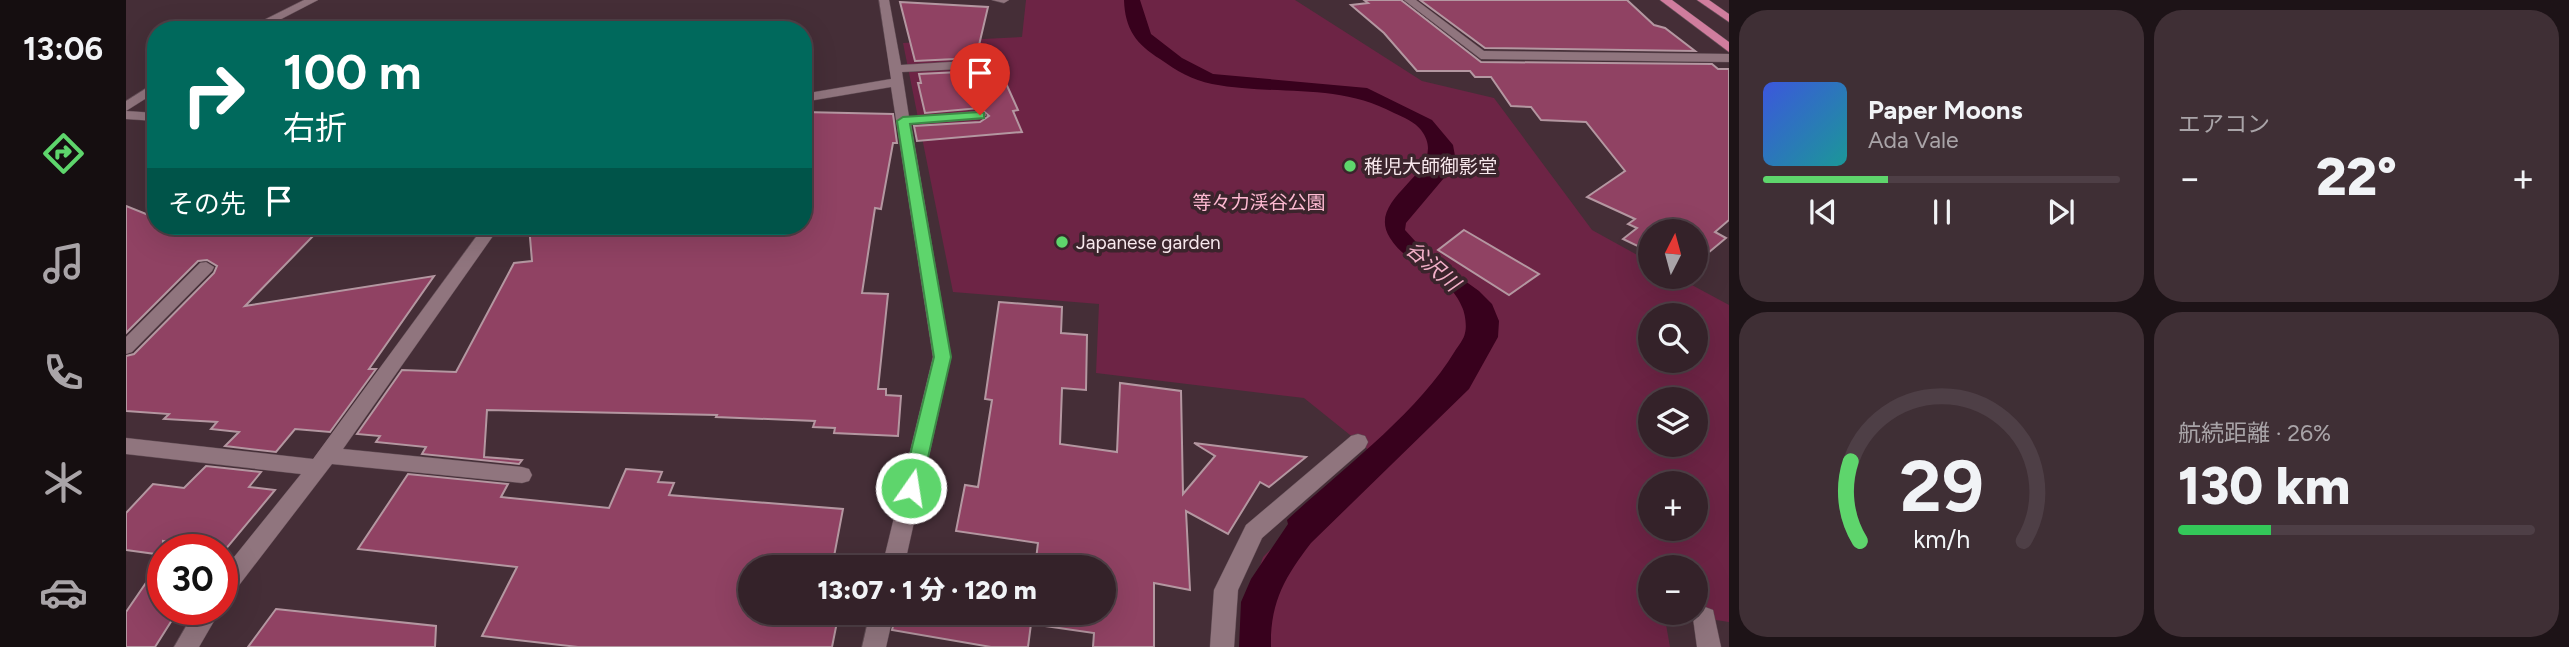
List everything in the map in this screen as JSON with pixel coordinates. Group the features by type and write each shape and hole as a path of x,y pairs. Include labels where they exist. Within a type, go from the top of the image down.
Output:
{"main road":[{"path":"1665,0 1729,48"},
{"path":"1702,0 1729,19"}],"street":[{"path":"269,21 313,0"},
{"path":"884,0 943,357 896,555"},
{"path":"997,0 1004,0"},
{"path":"1409,0 1481,55 1729,58"},
{"path":"812,96 896,76 1000,63"},
{"path":"126,107 147,92"},
{"path":"903,121 980,115"},
{"path":"126,116 147,117"},
{"path":"238,570 323,462 486,235"},
{"path":"126,348 206,267"},
{"path":"1222,647 1226,590 1254,532 1358,442"},
{"path":"126,446 522,475"},
{"path":"186,647 199,625"},
{"path":"874,647 879,625"},
{"path":"1705,625 1709,647"}],"green space":[{"name":"等々力渓谷公園","path":"1026,0 1295,0 1422,81 1494,98 1592,230 1638,255 1638,289 1699,289 1729,305 1729,622 1708,619 1708,555 1638,555 1638,625 1666,625 1670,647 1247,647 1246,609 1263,557 1370,451 1304,398 1096,373 1099,304 953,292 903,43 1022,37"}],"water":[{"name":"谷沢川","path":"1124,0 1140,0 1151,34 1182,58 1213,74 1367,88 1432,120 1453,145 1455,156 1449,172 1406,223 1405,230 1426,253 1479,291 1492,304 1499,321 1498,337 1469,389 1311,543 1302,555 1276,603 1271,647 1239,647 1241,602 1251,579 1288,524 1287,520 1400,419 1439,374 1464,335 1465,316 1456,296 1438,278 1397,248 1385,223 1388,209 1396,196 1426,159 1428,145 1416,125 1372,103 1327,93 1212,84 1185,74 1152,53 1133,35"}],"building":[{"path":"1364,0 1401,0 1481,62 1712,64 1718,69 1729,69 1729,220 1715,232 1726,238 1708,253 1708,219 1638,219 1638,246 1623,239 1637,228 1628,224 1635,219 1587,197 1625,171 1586,122 1541,120 1531,107 1511,106 1491,77 1475,77 1470,71 1417,71 1384,33 1351,5 1368,3"},
{"path":"1420,0 1627,0 1654,25 1665,28 1695,51 1485,48"},
{"path":"900,2 988,7 976,58 915,61"},
{"path":"1000,70 1018,110 1013,111 1022,132 917,141 914,126 980,122 989,116 980,108 925,113 918,83 921,83 919,74"},
{"path":"812,112 893,114 897,143 893,143 881,209 875,208 862,293 888,294 878,389 886,389 886,395 901,396 898,436 834,433 835,428 813,427 815,421 716,417 717,415 487,410 484,457 522,460 519,464 422,454 426,447 376,442 380,436 357,434 402,370 456,372 514,263 532,261 530,235 812,235"},
{"path":"126,206 147,214 147,235 314,235 245,306 434,276 369,369 376,369 330,432 295,429 276,452 225,446 239,432 211,429 217,422 164,419 169,414 126,411 126,356 134,354 214,273 217,266 207,260 198,261 126,333"},
{"path":"1464,230 1539,274 1509,295 1438,250"},
{"path":"999,302 1062,307 1061,333 1087,335 1086,390 1062,388 1060,444 1117,452 1120,383 1181,391 1183,494 1215,456 1194,443 1306,457 1269,487 1260,482 1228,534 1186,511 1190,590 1154,583 1154,647 1093,647 1094,633 1038,625 1116,625 1116,555 1036,555 1038,543 956,531 965,485 978,487 992,400 985,399"},
{"path":"206,466 261,472 249,487 275,490 238,534 147,534 147,553 126,550 126,513 153,484 184,488"},
{"path":"626,469 662,472 658,482 674,483 669,495 843,509 834,555 738,555 738,625 836,625 832,647 578,647 482,636 517,567 358,549 408,474 508,484 501,497 609,508"},
{"path":"147,581 147,625 169,625 155,647 126,647 126,612"},
{"path":"276,609 436,626 435,647 248,647"},
{"path":"893,625 1031,625 1028,647 991,647 892,630"}],"place":[{"name":"稚児大師御影堂","path":"1350,166"},
{"name":"Japanese garden","path":"1062,242"}],"route":[{"path":"911,488 943,357 903,121 980,115"}]}
